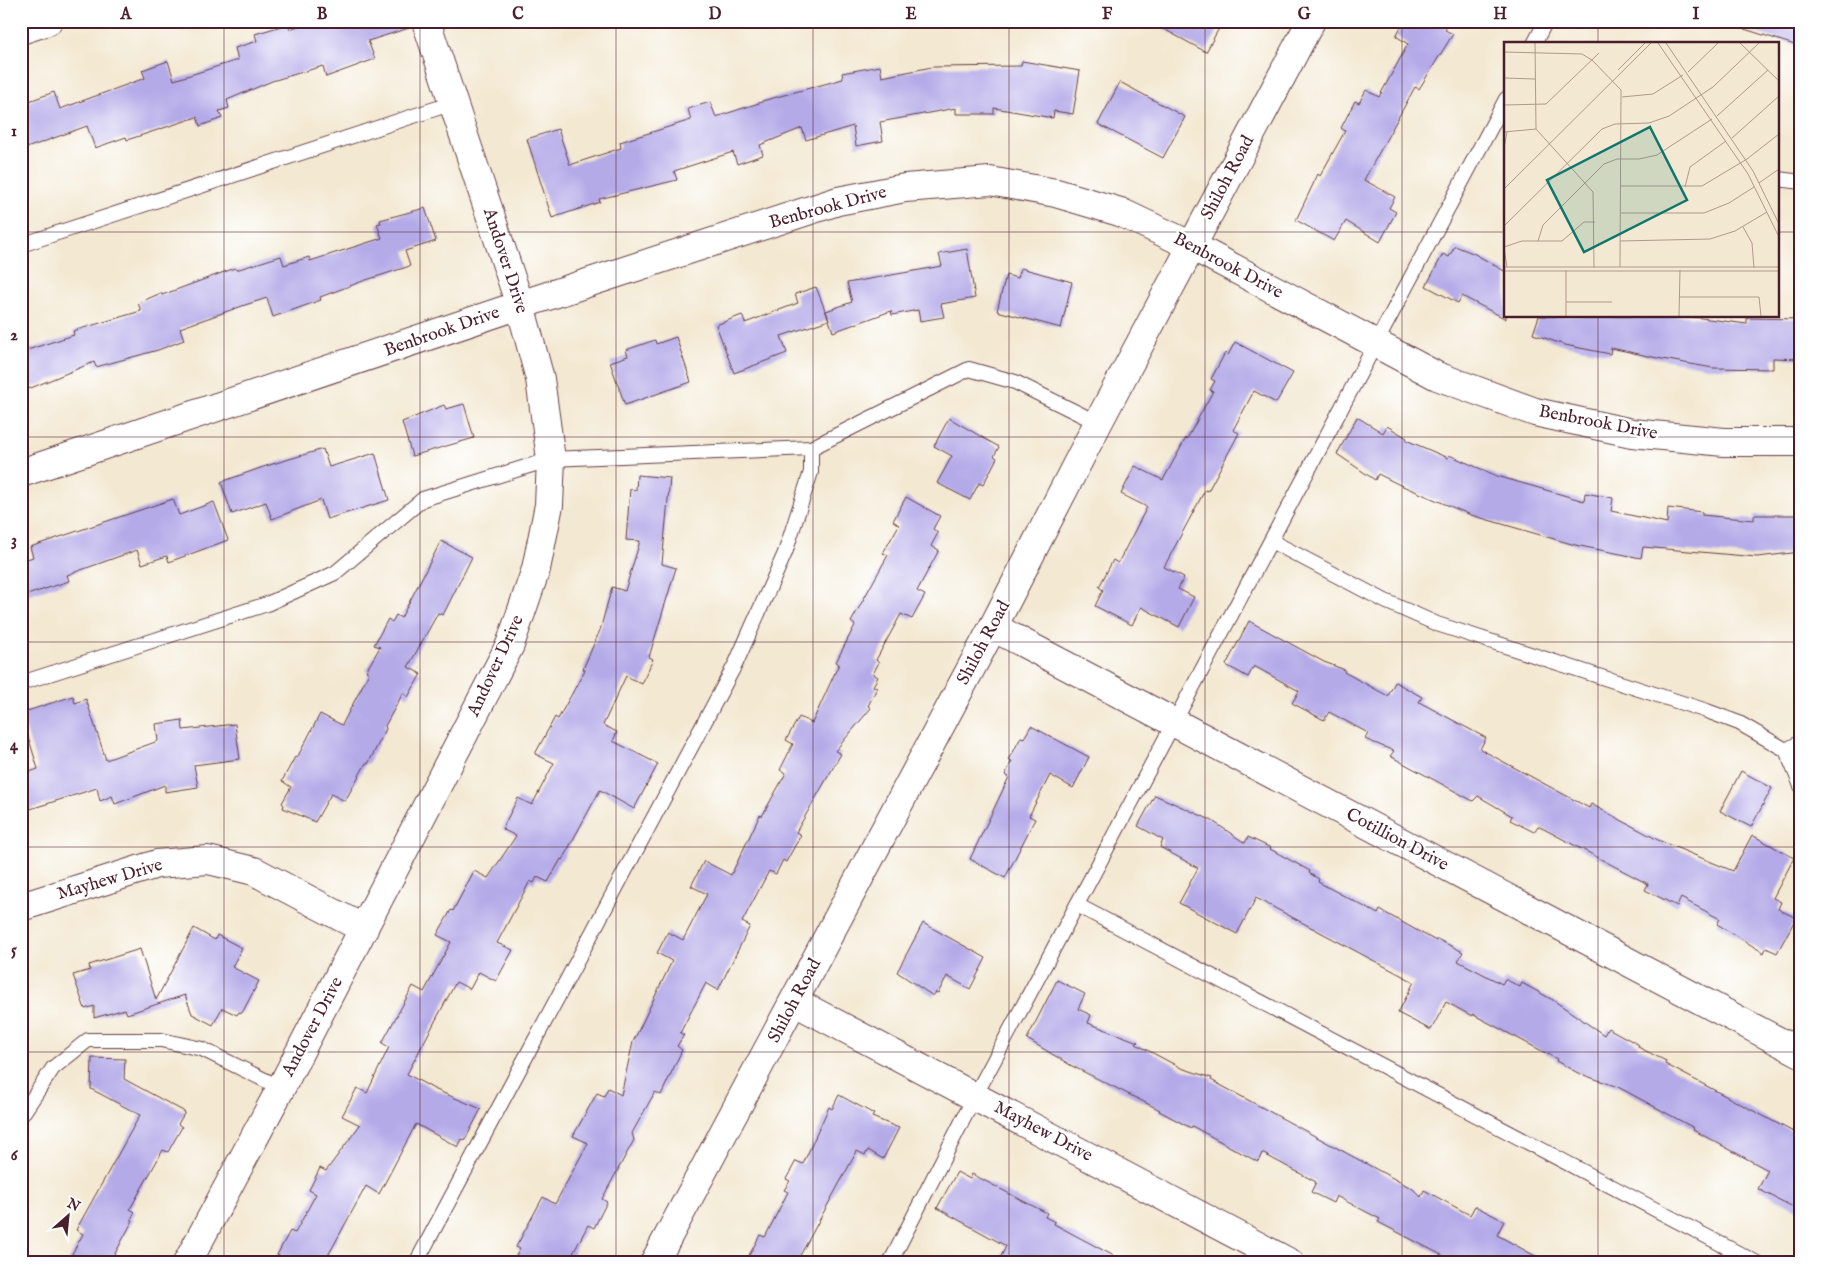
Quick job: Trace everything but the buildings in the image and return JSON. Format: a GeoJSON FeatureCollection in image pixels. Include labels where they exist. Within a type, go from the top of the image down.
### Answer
{"type":"FeatureCollection","features":[{"type":"Feature","properties":{"kind":"street"},"geometry":{"type":"LineString","coordinates":[[21,30],[48,21]]}},
{"type":"Feature","properties":{"kind":"street","name":"Andover Drive"},"geometry":{"type":"LineString","coordinates":[[187,1263],[281,1088],[510,645],[536,570],[549,504],[550,459],[540,379],[520,306],[426,21]]}},
{"type":"Feature","properties":{"kind":"street","name":"Shiloh Road"},"geometry":{"type":"LineString","coordinates":[[654,1263],[993,626],[1098,423],[1311,21]]}},
{"type":"Feature","properties":{"kind":"street","name":"Benbrook Drive"},"geometry":{"type":"LineString","coordinates":[[21,473],[838,201],[905,188],[990,181],[1056,193],[1120,212],[1192,246],[1437,376],[1536,412],[1632,433],[1724,442],[1801,442]]}},
{"type":"Feature","properties":{"kind":"street","name":"Cotillion Drive"},"geometry":{"type":"LineString","coordinates":[[993,626],[1801,1053]]}},
{"type":"Feature","properties":{"kind":"street","name":"Mayhew Drive"},"geometry":{"type":"LineString","coordinates":[[21,907],[157,864],[208,860],[254,871],[364,929]]}},
{"type":"Feature","properties":{"kind":"street","name":"Mayhew Drive"},"geometry":{"type":"LineString","coordinates":[[794,1002],[976,1096],[1290,1263]]}},
{"type":"Feature","properties":{"kind":"lane"},"geometry":{"type":"LineString","coordinates":[[1535,42],[1546,21]]}},
{"type":"Feature","properties":{"kind":"lane"},"geometry":{"type":"LineString","coordinates":[[21,245],[453,103]]}},
{"type":"Feature","properties":{"kind":"lane"},"geometry":{"type":"LineString","coordinates":[[890,1263],[1077,905],[1504,103]]}},
{"type":"Feature","properties":{"kind":"lane"},"geometry":{"type":"LineString","coordinates":[[1780,179],[1801,182]]}},
{"type":"Feature","properties":{"kind":"lane"},"geometry":{"type":"LineString","coordinates":[[21,683],[267,604],[335,573],[423,499],[550,459],[811,448],[969,369],[1015,382],[1098,423]]}},
{"type":"Feature","properties":{"kind":"lane"},"geometry":{"type":"LineString","coordinates":[[416,1263],[736,663],[785,553],[811,472],[811,448]]}},
{"type":"Feature","properties":{"kind":"lane"},"geometry":{"type":"LineString","coordinates":[[1271,541],[1385,601],[1437,624],[1739,723],[1786,750],[1801,786]]}},
{"type":"Feature","properties":{"kind":"lane"},"geometry":{"type":"LineString","coordinates":[[1786,750],[1801,742]]}},
{"type":"Feature","properties":{"kind":"lane"},"geometry":{"type":"LineString","coordinates":[[1077,905],[1757,1263]]}},
{"type":"Feature","properties":{"kind":"lane"},"geometry":{"type":"LineString","coordinates":[[21,1116],[53,1068],[88,1040],[161,1040],[202,1049],[281,1088]]}}]}
